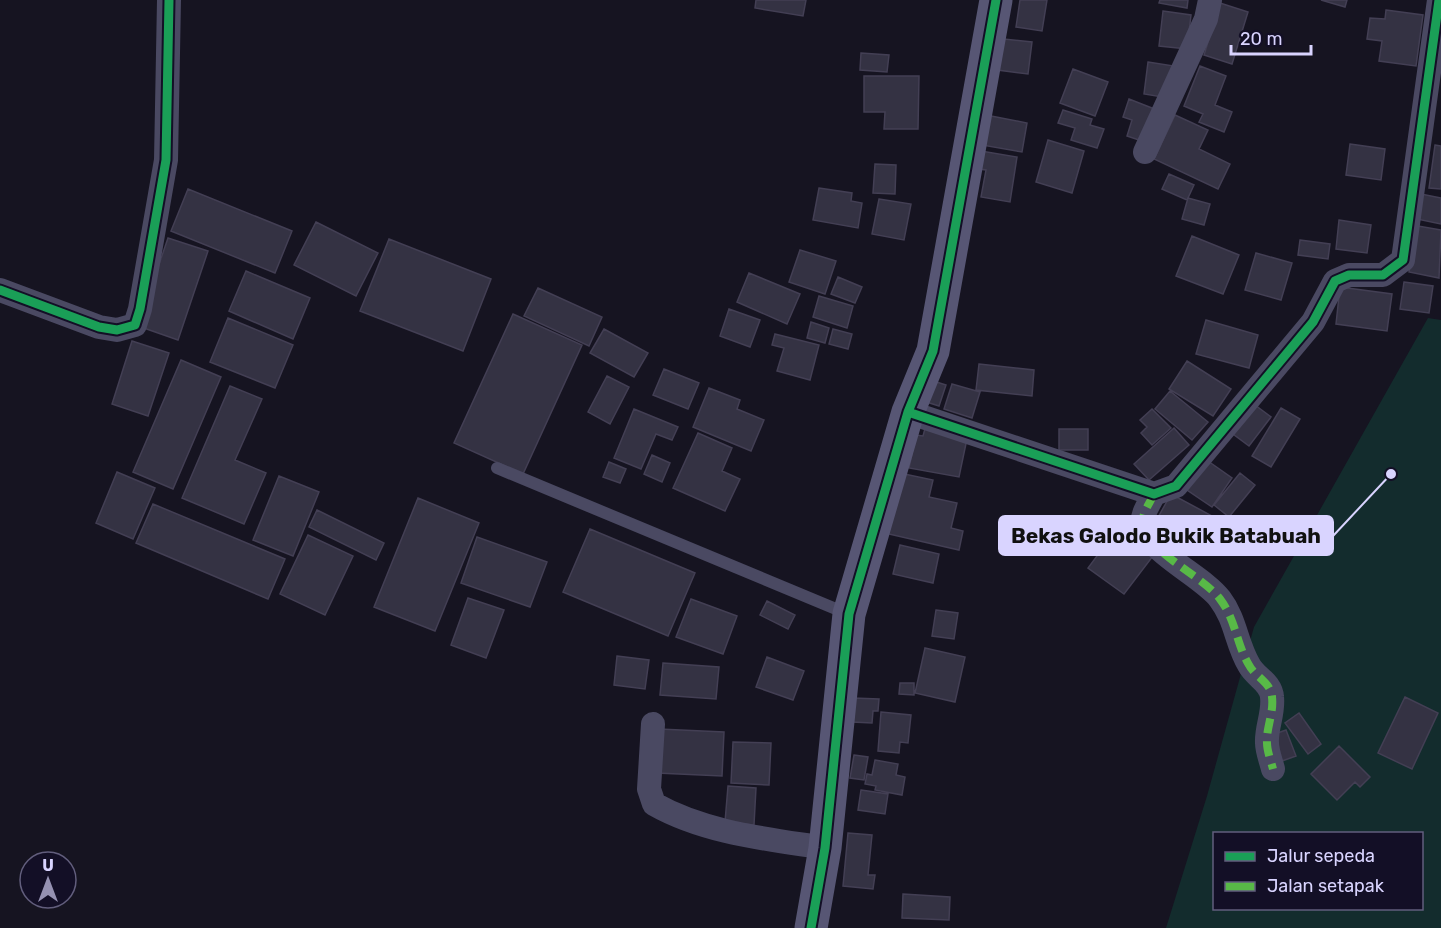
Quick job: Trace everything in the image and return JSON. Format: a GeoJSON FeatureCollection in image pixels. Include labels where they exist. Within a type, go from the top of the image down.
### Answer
{"type":"FeatureCollection","features":[{"type":"Feature","properties":{"kind":"street"},"geometry":{"type":"LineString","coordinates":[[0,290],[99,327],[117,330],[135,324],[141,309],[166,160],[169,0]]}},
{"type":"Feature","properties":{"kind":"street"},"geometry":{"type":"LineString","coordinates":[[811,928],[825,848],[849,614],[908,412],[933,351],[996,0]]}},
{"type":"Feature","properties":{"kind":"street"},"geometry":{"type":"LineString","coordinates":[[1145,152],[1206,19],[1210,0]]}},
{"type":"Feature","properties":{"kind":"street"},"geometry":{"type":"LineString","coordinates":[[908,412],[1154,494],[1176,486],[1313,322],[1335,281],[1349,275],[1383,275],[1403,260],[1439,0]]}},
{"type":"Feature","properties":{"kind":"street"},"geometry":{"type":"LineString","coordinates":[[1154,494],[1143,516],[1143,525],[1150,540],[1219,597],[1234,620],[1239,648],[1251,670],[1268,686],[1272,696],[1272,709],[1267,742],[1273,770]]}},
{"type":"Feature","properties":{"kind":"street"},"geometry":{"type":"LineString","coordinates":[[653,724],[649,789],[654,804],[675,816],[746,836],[825,848]]}},
{"type":"Feature","properties":{"kind":"lane"},"geometry":{"type":"LineString","coordinates":[[497,468],[849,614]]}},
{"type":"Feature","properties":{"kind":"green space"},"geometry":{"type":"Polygon","coordinates":[[[1428,318],[1441,320],[1441,928],[1166,928],[1207,796],[1254,627],[1428,318]]]}},
{"type":"Feature","properties":{"kind":"building"},"geometry":{"type":"Polygon","coordinates":[[[756,0],[806,0],[803,16],[755,8],[756,0]]]}},
{"type":"Feature","properties":{"kind":"building"},"geometry":{"type":"Polygon","coordinates":[[[1020,0],[1047,0],[1042,31],[1016,27],[1020,0]]]}},
{"type":"Feature","properties":{"kind":"building"},"geometry":{"type":"Polygon","coordinates":[[[1160,0],[1188,0],[1187,8],[1159,3],[1160,0]]]}},
{"type":"Feature","properties":{"kind":"building"},"geometry":{"type":"Polygon","coordinates":[[[1321,0],[1347,0],[1345,7],[1321,0]]]}},
{"type":"Feature","properties":{"kind":"building"},"geometry":{"type":"Polygon","coordinates":[[[1220,3],[1248,12],[1232,64],[1204,55],[1220,3]]]}},
{"type":"Feature","properties":{"kind":"building"},"geometry":{"type":"Polygon","coordinates":[[[1386,10],[1423,15],[1416,66],[1379,61],[1382,41],[1367,39],[1370,18],[1385,19],[1386,10]]]}},
{"type":"Feature","properties":{"kind":"building"},"geometry":{"type":"Polygon","coordinates":[[[1163,11],[1191,15],[1187,49],[1159,46],[1163,11]]]}},
{"type":"Feature","properties":{"kind":"building"},"geometry":{"type":"Polygon","coordinates":[[[994,38],[1032,42],[1028,74],[990,69],[994,38]]]}},
{"type":"Feature","properties":{"kind":"building"},"geometry":{"type":"Polygon","coordinates":[[[861,53],[889,55],[887,72],[860,70],[861,53]]]}},
{"type":"Feature","properties":{"kind":"building"},"geometry":{"type":"Polygon","coordinates":[[[1148,62],[1174,66],[1168,98],[1144,94],[1148,62]]]}},
{"type":"Feature","properties":{"kind":"building"},"geometry":{"type":"Polygon","coordinates":[[[1200,66],[1226,76],[1215,105],[1232,112],[1224,132],[1199,122],[1203,114],[1184,106],[1200,66]]]}},
{"type":"Feature","properties":{"kind":"building"},"geometry":{"type":"Polygon","coordinates":[[[1073,69],[1108,82],[1095,116],[1060,103],[1073,69]]]}},
{"type":"Feature","properties":{"kind":"building"},"geometry":{"type":"Polygon","coordinates":[[[864,76],[919,76],[918,129],[884,129],[885,112],[864,112],[864,76]]]}},
{"type":"Feature","properties":{"kind":"building"},"geometry":{"type":"Polygon","coordinates":[[[1129,99],[1157,110],[1145,142],[1127,136],[1132,120],[1123,117],[1129,99]]]}},
{"type":"Feature","properties":{"kind":"building"},"geometry":{"type":"Polygon","coordinates":[[[1063,110],[1092,119],[1090,125],[1104,129],[1097,148],[1071,140],[1075,128],[1058,123],[1063,110]]]}},
{"type":"Feature","properties":{"kind":"building"},"geometry":{"type":"Polygon","coordinates":[[[981,114],[1027,123],[1022,152],[976,144],[981,114]]]}},
{"type":"Feature","properties":{"kind":"building"},"geometry":{"type":"Polygon","coordinates":[[[1175,115],[1208,130],[1199,149],[1230,164],[1218,189],[1154,159],[1175,115]]]}},
{"type":"Feature","properties":{"kind":"building"},"geometry":{"type":"Polygon","coordinates":[[[1048,140],[1084,151],[1072,193],[1036,182],[1048,140]]]}},
{"type":"Feature","properties":{"kind":"building"},"geometry":{"type":"Polygon","coordinates":[[[1350,144],[1385,149],[1381,180],[1346,175],[1350,144]]]}},
{"type":"Feature","properties":{"kind":"building"},"geometry":{"type":"Polygon","coordinates":[[[1435,145],[1441,146],[1441,189],[1429,188],[1435,145]]]}},
{"type":"Feature","properties":{"kind":"building"},"geometry":{"type":"Polygon","coordinates":[[[975,150],[1017,157],[1010,202],[981,197],[986,170],[972,168],[975,150]]]}},
{"type":"Feature","properties":{"kind":"building"},"geometry":{"type":"Polygon","coordinates":[[[875,164],[896,165],[895,194],[873,193],[875,164]]]}},
{"type":"Feature","properties":{"kind":"building"},"geometry":{"type":"Polygon","coordinates":[[[1169,174],[1194,185],[1187,200],[1162,189],[1169,174]]]}},
{"type":"Feature","properties":{"kind":"building"},"geometry":{"type":"Polygon","coordinates":[[[819,188],[852,193],[851,201],[862,203],[858,228],[813,220],[819,188]]]}},
{"type":"Feature","properties":{"kind":"building"},"geometry":{"type":"Polygon","coordinates":[[[188,189],[292,231],[275,273],[171,231],[188,189]]]}},
{"type":"Feature","properties":{"kind":"building"},"geometry":{"type":"Polygon","coordinates":[[[1416,193],[1441,198],[1441,224],[1412,218],[1416,193]]]}},
{"type":"Feature","properties":{"kind":"building"},"geometry":{"type":"Polygon","coordinates":[[[1188,198],[1210,204],[1204,225],[1182,219],[1188,198]]]}},
{"type":"Feature","properties":{"kind":"building"},"geometry":{"type":"Polygon","coordinates":[[[879,199],[911,204],[904,240],[872,234],[879,199]]]}},
{"type":"Feature","properties":{"kind":"building"},"geometry":{"type":"Polygon","coordinates":[[[1339,220],[1371,225],[1367,253],[1336,249],[1339,220]]]}},
{"type":"Feature","properties":{"kind":"building"},"geometry":{"type":"Polygon","coordinates":[[[316,222],[378,253],[356,296],[294,265],[316,222]]]}},
{"type":"Feature","properties":{"kind":"building"},"geometry":{"type":"Polygon","coordinates":[[[1418,226],[1441,230],[1439,278],[1409,272],[1418,226]]]}},
{"type":"Feature","properties":{"kind":"building"},"geometry":{"type":"Polygon","coordinates":[[[1192,236],[1239,255],[1223,294],[1176,276],[1192,236]]]}},
{"type":"Feature","properties":{"kind":"building"},"geometry":{"type":"Polygon","coordinates":[[[168,238],[208,251],[178,340],[138,326],[168,238]]]}},
{"type":"Feature","properties":{"kind":"building"},"geometry":{"type":"Polygon","coordinates":[[[389,239],[491,279],[463,351],[360,311],[389,239]]]}},
{"type":"Feature","properties":{"kind":"building"},"geometry":{"type":"Polygon","coordinates":[[[1300,240],[1330,244],[1328,259],[1298,255],[1300,240]]]}},
{"type":"Feature","properties":{"kind":"building"},"geometry":{"type":"Polygon","coordinates":[[[800,250],[836,261],[825,294],[789,282],[800,250]]]}},
{"type":"Feature","properties":{"kind":"building"},"geometry":{"type":"Polygon","coordinates":[[[1256,253],[1292,263],[1281,300],[1245,290],[1256,253]]]}},
{"type":"Feature","properties":{"kind":"building"},"geometry":{"type":"Polygon","coordinates":[[[246,271],[310,298],[293,339],[229,311],[246,271]]]}},
{"type":"Feature","properties":{"kind":"building"},"geometry":{"type":"Polygon","coordinates":[[[749,273],[800,294],[787,324],[737,302],[749,273]]]}},
{"type":"Feature","properties":{"kind":"building"},"geometry":{"type":"Polygon","coordinates":[[[838,277],[862,287],[855,303],[831,294],[838,277]]]}},
{"type":"Feature","properties":{"kind":"building"},"geometry":{"type":"Polygon","coordinates":[[[1404,282],[1433,286],[1429,313],[1400,309],[1404,282]]]}},
{"type":"Feature","properties":{"kind":"building"},"geometry":{"type":"Polygon","coordinates":[[[1340,287],[1392,294],[1387,331],[1336,324],[1340,287]]]}},
{"type":"Feature","properties":{"kind":"building"},"geometry":{"type":"Polygon","coordinates":[[[538,288],[602,317],[589,346],[524,316],[538,288]]]}},
{"type":"Feature","properties":{"kind":"building"},"geometry":{"type":"Polygon","coordinates":[[[819,296],[853,306],[847,328],[813,317],[819,296]]]}},
{"type":"Feature","properties":{"kind":"building"},"geometry":{"type":"Polygon","coordinates":[[[729,309],[760,320],[750,347],[720,336],[729,309]]]}},
{"type":"Feature","properties":{"kind":"building"},"geometry":{"type":"Polygon","coordinates":[[[513,314],[582,345],[523,474],[454,443],[513,314]]]}},
{"type":"Feature","properties":{"kind":"building"},"geometry":{"type":"Polygon","coordinates":[[[228,318],[293,345],[275,388],[210,362],[228,318]]]}},
{"type":"Feature","properties":{"kind":"building"},"geometry":{"type":"Polygon","coordinates":[[[1206,320],[1258,335],[1249,368],[1196,354],[1206,320]]]}},
{"type":"Feature","properties":{"kind":"building"},"geometry":{"type":"Polygon","coordinates":[[[811,322],[829,328],[825,343],[807,338],[811,322]]]}},
{"type":"Feature","properties":{"kind":"building"},"geometry":{"type":"Polygon","coordinates":[[[604,329],[648,353],[634,377],[590,353],[604,329]]]}},
{"type":"Feature","properties":{"kind":"building"},"geometry":{"type":"Polygon","coordinates":[[[833,329],[852,334],[848,349],[829,344],[833,329]]]}},
{"type":"Feature","properties":{"kind":"building"},"geometry":{"type":"Polygon","coordinates":[[[775,334],[819,345],[810,380],[777,371],[784,348],[772,345],[775,334]]]}},
{"type":"Feature","properties":{"kind":"building"},"geometry":{"type":"Polygon","coordinates":[[[132,341],[169,353],[148,416],[112,404],[132,341]]]}},
{"type":"Feature","properties":{"kind":"building"},"geometry":{"type":"Polygon","coordinates":[[[181,360],[221,377],[173,489],[133,472],[181,360]]]}},
{"type":"Feature","properties":{"kind":"building"},"geometry":{"type":"Polygon","coordinates":[[[1187,361],[1231,389],[1213,416],[1169,389],[1187,361]]]}},
{"type":"Feature","properties":{"kind":"building"},"geometry":{"type":"Polygon","coordinates":[[[979,364],[1034,370],[1032,396],[976,390],[979,364]]]}},
{"type":"Feature","properties":{"kind":"building"},"geometry":{"type":"Polygon","coordinates":[[[664,369],[699,383],[688,409],[653,395],[664,369]]]}},
{"type":"Feature","properties":{"kind":"building"},"geometry":{"type":"Polygon","coordinates":[[[607,376],[629,387],[610,424],[588,412],[607,376]]]}},
{"type":"Feature","properties":{"kind":"building"},"geometry":{"type":"Polygon","coordinates":[[[927,379],[946,385],[939,406],[920,400],[927,379]]]}},
{"type":"Feature","properties":{"kind":"building"},"geometry":{"type":"Polygon","coordinates":[[[952,384],[980,392],[972,418],[944,409],[952,384]]]}},
{"type":"Feature","properties":{"kind":"building"},"geometry":{"type":"Polygon","coordinates":[[[230,386],[262,399],[235,460],[266,473],[244,524],[182,498],[230,386]]]}},
{"type":"Feature","properties":{"kind":"building"},"geometry":{"type":"Polygon","coordinates":[[[709,388],[740,400],[737,409],[764,420],[751,451],[693,427],[709,388]]]}},
{"type":"Feature","properties":{"kind":"building"},"geometry":{"type":"Polygon","coordinates":[[[1170,391],[1208,422],[1192,440],[1155,409],[1170,391]]]}},
{"type":"Feature","properties":{"kind":"building"},"geometry":{"type":"Polygon","coordinates":[[[1251,402],[1271,417],[1249,446],[1229,431],[1251,402]]]}},
{"type":"Feature","properties":{"kind":"building"},"geometry":{"type":"Polygon","coordinates":[[[1281,408],[1300,419],[1271,467],[1252,456],[1281,408]]]}},
{"type":"Feature","properties":{"kind":"building"},"geometry":{"type":"Polygon","coordinates":[[[634,409],[678,427],[672,440],[656,434],[641,469],[614,458],[634,409]]]}},
{"type":"Feature","properties":{"kind":"building"},"geometry":{"type":"Polygon","coordinates":[[[1152,409],[1171,428],[1152,445],[1141,433],[1147,427],[1140,420],[1152,409]]]}},
{"type":"Feature","properties":{"kind":"building"},"geometry":{"type":"Polygon","coordinates":[[[926,425],[968,434],[959,477],[909,468],[916,435],[923,436],[926,425]]]}},
{"type":"Feature","properties":{"kind":"building"},"geometry":{"type":"Polygon","coordinates":[[[1174,428],[1189,445],[1149,480],[1134,464],[1174,428]]]}},
{"type":"Feature","properties":{"kind":"building"},"geometry":{"type":"Polygon","coordinates":[[[1059,429],[1088,429],[1088,450],[1059,450],[1059,429]]]}},
{"type":"Feature","properties":{"kind":"building"},"geometry":{"type":"Polygon","coordinates":[[[698,433],[732,448],[722,471],[740,479],[725,511],[673,488],[698,433]]]}},
{"type":"Feature","properties":{"kind":"building"},"geometry":{"type":"Polygon","coordinates":[[[652,455],[670,463],[662,482],[644,474],[652,455]]]}},
{"type":"Feature","properties":{"kind":"building"},"geometry":{"type":"Polygon","coordinates":[[[1208,461],[1232,478],[1212,507],[1187,490],[1208,461]]]}},
{"type":"Feature","properties":{"kind":"building"},"geometry":{"type":"Polygon","coordinates":[[[609,462],[626,469],[620,483],[603,477],[609,462]]]}},
{"type":"Feature","properties":{"kind":"building"},"geometry":{"type":"Polygon","coordinates":[[[117,472],[155,488],[133,539],[96,523],[117,472]]]}},
{"type":"Feature","properties":{"kind":"building"},"geometry":{"type":"Polygon","coordinates":[[[895,472],[933,480],[929,497],[957,503],[951,528],[963,531],[959,550],[880,532],[895,472]]]}},
{"type":"Feature","properties":{"kind":"building"},"geometry":{"type":"Polygon","coordinates":[[[1240,473],[1255,485],[1229,517],[1214,505],[1240,473]]]}},
{"type":"Feature","properties":{"kind":"building"},"geometry":{"type":"Polygon","coordinates":[[[279,476],[319,492],[293,556],[253,540],[279,476]]]}},
{"type":"Feature","properties":{"kind":"building"},"geometry":{"type":"Polygon","coordinates":[[[1171,494],[1212,516],[1197,543],[1156,521],[1171,494]]]}},
{"type":"Feature","properties":{"kind":"building"},"geometry":{"type":"Polygon","coordinates":[[[418,498],[479,523],[435,631],[374,607],[418,498]]]}},
{"type":"Feature","properties":{"kind":"building"},"geometry":{"type":"Polygon","coordinates":[[[153,504],[285,559],[268,599],[136,543],[153,504]]]}},
{"type":"Feature","properties":{"kind":"building"},"geometry":{"type":"Polygon","coordinates":[[[317,510],[384,543],[376,560],[309,527],[317,510]]]}},
{"type":"Feature","properties":{"kind":"building"},"geometry":{"type":"Polygon","coordinates":[[[590,529],[695,573],[668,636],[563,592],[590,529]]]}},
{"type":"Feature","properties":{"kind":"building"},"geometry":{"type":"Polygon","coordinates":[[[1117,529],[1153,556],[1124,594],[1088,568],[1117,529]]]}},
{"type":"Feature","properties":{"kind":"building"},"geometry":{"type":"Polygon","coordinates":[[[308,535],[353,556],[325,615],[280,594],[308,535]]]}},
{"type":"Feature","properties":{"kind":"building"},"geometry":{"type":"Polygon","coordinates":[[[477,537],[547,562],[530,607],[461,583],[477,537]]]}},
{"type":"Feature","properties":{"kind":"building"},"geometry":{"type":"Polygon","coordinates":[[[900,545],[939,554],[933,583],[893,574],[900,545]]]}},
{"type":"Feature","properties":{"kind":"building"},"geometry":{"type":"Polygon","coordinates":[[[468,598],[504,610],[486,658],[451,645],[468,598]]]}},
{"type":"Feature","properties":{"kind":"building"},"geometry":{"type":"Polygon","coordinates":[[[691,599],[737,616],[723,654],[676,637],[691,599]]]}},
{"type":"Feature","properties":{"kind":"building"},"geometry":{"type":"Polygon","coordinates":[[[767,601],[795,615],[788,629],[760,615],[767,601]]]}},
{"type":"Feature","properties":{"kind":"building"},"geometry":{"type":"Polygon","coordinates":[[[936,610],[958,613],[954,639],[932,636],[936,610]]]}},
{"type":"Feature","properties":{"kind":"building"},"geometry":{"type":"Polygon","coordinates":[[[925,648],[965,657],[955,702],[915,693],[925,648]]]}},
{"type":"Feature","properties":{"kind":"building"},"geometry":{"type":"Polygon","coordinates":[[[617,656],[649,660],[645,689],[614,685],[617,656]]]}},
{"type":"Feature","properties":{"kind":"building"},"geometry":{"type":"Polygon","coordinates":[[[767,657],[804,671],[793,700],[756,687],[767,657]]]}},
{"type":"Feature","properties":{"kind":"building"},"geometry":{"type":"Polygon","coordinates":[[[663,663],[719,667],[716,699],[660,695],[663,663]]]}},
{"type":"Feature","properties":{"kind":"building"},"geometry":{"type":"Polygon","coordinates":[[[900,683],[914,683],[914,695],[899,694],[900,683]]]}},
{"type":"Feature","properties":{"kind":"building"},"geometry":{"type":"Polygon","coordinates":[[[1405,697],[1438,713],[1412,769],[1378,753],[1405,697]]]}},
{"type":"Feature","properties":{"kind":"building"},"geometry":{"type":"Polygon","coordinates":[[[853,698],[879,699],[878,711],[873,711],[872,723],[852,722],[853,698]]]}},
{"type":"Feature","properties":{"kind":"building"},"geometry":{"type":"Polygon","coordinates":[[[881,712],[911,715],[908,743],[900,742],[899,753],[878,751],[881,712]]]}},
{"type":"Feature","properties":{"kind":"building"},"geometry":{"type":"Polygon","coordinates":[[[1299,713],[1321,744],[1308,754],[1285,723],[1299,713]]]}},
{"type":"Feature","properties":{"kind":"building"},"geometry":{"type":"Polygon","coordinates":[[[659,729],[724,732],[722,776],[657,773],[659,729]]]}},
{"type":"Feature","properties":{"kind":"building"},"geometry":{"type":"Polygon","coordinates":[[[1286,730],[1296,756],[1282,761],[1272,735],[1286,730]]]}},
{"type":"Feature","properties":{"kind":"building"},"geometry":{"type":"Polygon","coordinates":[[[733,742],[771,743],[769,785],[731,783],[733,742]]]}},
{"type":"Feature","properties":{"kind":"building"},"geometry":{"type":"Polygon","coordinates":[[[1339,746],[1370,777],[1360,787],[1355,782],[1337,800],[1311,774],[1339,746]]]}},
{"type":"Feature","properties":{"kind":"building"},"geometry":{"type":"Polygon","coordinates":[[[854,755],[868,757],[864,780],[850,778],[854,755]]]}},
{"type":"Feature","properties":{"kind":"building"},"geometry":{"type":"Polygon","coordinates":[[[875,760],[898,764],[896,775],[905,777],[902,795],[875,790],[876,786],[865,784],[867,774],[872,775],[875,760]]]}},
{"type":"Feature","properties":{"kind":"building"},"geometry":{"type":"Polygon","coordinates":[[[728,786],[756,788],[754,825],[725,822],[728,786]]]}},
{"type":"Feature","properties":{"kind":"building"},"geometry":{"type":"Polygon","coordinates":[[[861,790],[888,794],[885,814],[858,810],[861,790]]]}},
{"type":"Feature","properties":{"kind":"building"},"geometry":{"type":"Polygon","coordinates":[[[848,833],[872,835],[868,875],[875,875],[873,889],[843,886],[848,833]]]}},
{"type":"Feature","properties":{"kind":"building"},"geometry":{"type":"Polygon","coordinates":[[[903,894],[950,897],[949,920],[902,918],[903,894]]]}},
{"type":"Feature","properties":{"kind":"marked path"},"geometry":{"type":"LineString","coordinates":[[1154,494],[1143,516],[1147,534],[1165,554],[1212,590],[1220,599],[1229,615],[1249,665],[1269,687],[1272,709],[1267,743],[1273,769]]}},
{"type":"Feature","properties":{"kind":"cycle path"},"geometry":{"type":"LineString","coordinates":[[0,290],[99,327],[117,330],[135,325],[140,309],[166,160],[169,0]]}},
{"type":"Feature","properties":{"kind":"cycle path"},"geometry":{"type":"LineString","coordinates":[[811,928],[825,848],[849,614],[908,412],[933,351],[996,0]]}},
{"type":"Feature","properties":{"kind":"cycle path"},"geometry":{"type":"LineString","coordinates":[[908,412],[1154,494],[1176,486],[1313,322],[1335,281],[1349,275],[1383,275],[1403,260],[1439,0]]}},
{"type":"Feature","properties":{"kind":"place","name":"Bekas Galodo Bukik Batabuah"},"geometry":{"type":"Point","coordinates":[1391,474]}}]}
